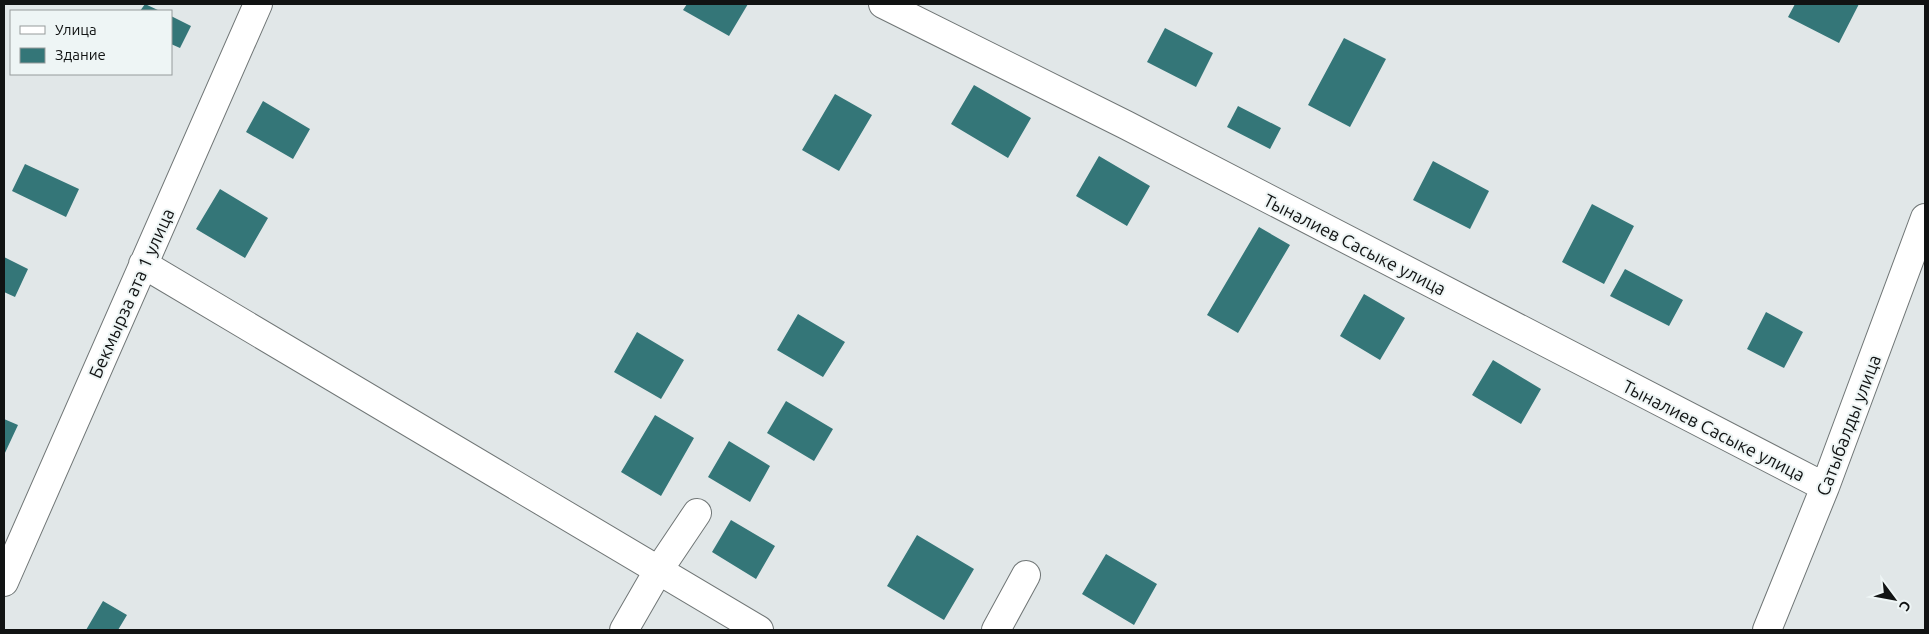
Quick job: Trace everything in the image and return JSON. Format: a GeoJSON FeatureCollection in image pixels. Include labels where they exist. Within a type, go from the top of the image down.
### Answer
{"type":"FeatureCollection","features":[{"type":"Feature","properties":{"kind":"street","name":"Бекмырза ата 1 улица"},"geometry":{"type":"LineString","coordinates":[[4,582],[258,4]]}},
{"type":"Feature","properties":{"kind":"street","name":"Тыналиев Сасыке улица"},"geometry":{"type":"LineString","coordinates":[[883,4],[1135,130],[1825,487]]}},
{"type":"Feature","properties":{"kind":"street","name":"Сатыбалды улица"},"geometry":{"type":"LineString","coordinates":[[1767,630],[1825,487],[1925,218]]}},
{"type":"Feature","properties":{"kind":"street"},"geometry":{"type":"LineString","coordinates":[[143,264],[759,630]]}},
{"type":"Feature","properties":{"kind":"street"},"geometry":{"type":"LineString","coordinates":[[624,630],[658,571],[697,513]]}},
{"type":"Feature","properties":{"kind":"street"},"geometry":{"type":"LineString","coordinates":[[996,630],[1026,575]]}},
{"type":"Feature","properties":{"kind":"building"},"geometry":{"type":"Polygon","coordinates":[[[145,4],[158,10],[141,10],[145,4]]]}},
{"type":"Feature","properties":{"kind":"building"},"geometry":{"type":"Polygon","coordinates":[[[687,4],[748,4],[729,36],[683,10],[687,4]]]}},
{"type":"Feature","properties":{"kind":"building"},"geometry":{"type":"Polygon","coordinates":[[[1795,4],[1859,4],[1839,43],[1788,17],[1795,4]]]}},
{"type":"Feature","properties":{"kind":"building"},"geometry":{"type":"Polygon","coordinates":[[[172,16],[191,26],[180,48],[172,44],[172,16]]]}},
{"type":"Feature","properties":{"kind":"building"},"geometry":{"type":"Polygon","coordinates":[[[1165,28],[1213,53],[1196,87],[1147,62],[1165,28]]]}},
{"type":"Feature","properties":{"kind":"building"},"geometry":{"type":"Polygon","coordinates":[[[1344,38],[1386,59],[1350,127],[1308,105],[1344,38]]]}},
{"type":"Feature","properties":{"kind":"building"},"geometry":{"type":"Polygon","coordinates":[[[974,85],[1031,118],[1008,158],[951,124],[974,85]]]}},
{"type":"Feature","properties":{"kind":"building"},"geometry":{"type":"Polygon","coordinates":[[[835,94],[872,115],[839,171],[802,150],[835,94]]]}},
{"type":"Feature","properties":{"kind":"building"},"geometry":{"type":"Polygon","coordinates":[[[263,101],[310,129],[293,159],[246,132],[263,101]]]}},
{"type":"Feature","properties":{"kind":"building"},"geometry":{"type":"Polygon","coordinates":[[[1238,106],[1281,128],[1270,149],[1227,127],[1238,106]]]}},
{"type":"Feature","properties":{"kind":"building"},"geometry":{"type":"Polygon","coordinates":[[[1099,156],[1150,186],[1127,226],[1076,196],[1099,156]]]}},
{"type":"Feature","properties":{"kind":"building"},"geometry":{"type":"Polygon","coordinates":[[[1433,161],[1489,191],[1470,229],[1413,200],[1433,161]]]}},
{"type":"Feature","properties":{"kind":"building"},"geometry":{"type":"Polygon","coordinates":[[[25,164],[79,189],[66,217],[12,191],[25,164]]]}},
{"type":"Feature","properties":{"kind":"building"},"geometry":{"type":"Polygon","coordinates":[[[220,189],[268,218],[245,258],[196,229],[220,189]]]}},
{"type":"Feature","properties":{"kind":"building"},"geometry":{"type":"Polygon","coordinates":[[[1592,204],[1634,226],[1604,284],[1562,262],[1592,204]]]}},
{"type":"Feature","properties":{"kind":"building"},"geometry":{"type":"Polygon","coordinates":[[[1259,227],[1290,245],[1238,333],[1207,315],[1259,227]]]}},
{"type":"Feature","properties":{"kind":"building"},"geometry":{"type":"Polygon","coordinates":[[[4,257],[28,269],[15,297],[4,292],[4,257]]]}},
{"type":"Feature","properties":{"kind":"building"},"geometry":{"type":"Polygon","coordinates":[[[1625,269],[1683,300],[1669,326],[1610,296],[1625,269]]]}},
{"type":"Feature","properties":{"kind":"building"},"geometry":{"type":"Polygon","coordinates":[[[1364,294],[1405,318],[1380,360],[1340,336],[1364,294]]]}},
{"type":"Feature","properties":{"kind":"building"},"geometry":{"type":"Polygon","coordinates":[[[1766,312],[1803,332],[1784,368],[1747,349],[1766,312]]]}},
{"type":"Feature","properties":{"kind":"building"},"geometry":{"type":"Polygon","coordinates":[[[798,314],[845,342],[823,377],[777,350],[798,314]]]}},
{"type":"Feature","properties":{"kind":"building"},"geometry":{"type":"Polygon","coordinates":[[[637,332],[684,360],[661,399],[614,372],[637,332]]]}},
{"type":"Feature","properties":{"kind":"building"},"geometry":{"type":"Polygon","coordinates":[[[1493,360],[1541,389],[1521,424],[1472,395],[1493,360]]]}},
{"type":"Feature","properties":{"kind":"building"},"geometry":{"type":"Polygon","coordinates":[[[786,401],[833,429],[814,461],[767,433],[786,401]]]}},
{"type":"Feature","properties":{"kind":"building"},"geometry":{"type":"Polygon","coordinates":[[[655,415],[694,438],[661,496],[621,472],[655,415]]]}},
{"type":"Feature","properties":{"kind":"building"},"geometry":{"type":"Polygon","coordinates":[[[4,419],[18,425],[4,455],[4,419]]]}},
{"type":"Feature","properties":{"kind":"building"},"geometry":{"type":"Polygon","coordinates":[[[729,441],[770,466],[750,502],[708,477],[729,441]]]}},
{"type":"Feature","properties":{"kind":"building"},"geometry":{"type":"Polygon","coordinates":[[[731,520],[775,546],[756,579],[712,552],[731,520]]]}},
{"type":"Feature","properties":{"kind":"building"},"geometry":{"type":"Polygon","coordinates":[[[917,535],[974,569],[944,620],[887,586],[917,535]]]}},
{"type":"Feature","properties":{"kind":"building"},"geometry":{"type":"Polygon","coordinates":[[[1106,554],[1157,584],[1134,625],[1082,594],[1106,554]]]}},
{"type":"Feature","properties":{"kind":"building"},"geometry":{"type":"Polygon","coordinates":[[[103,601],[127,615],[118,630],[86,630],[103,601]]]}}]}
